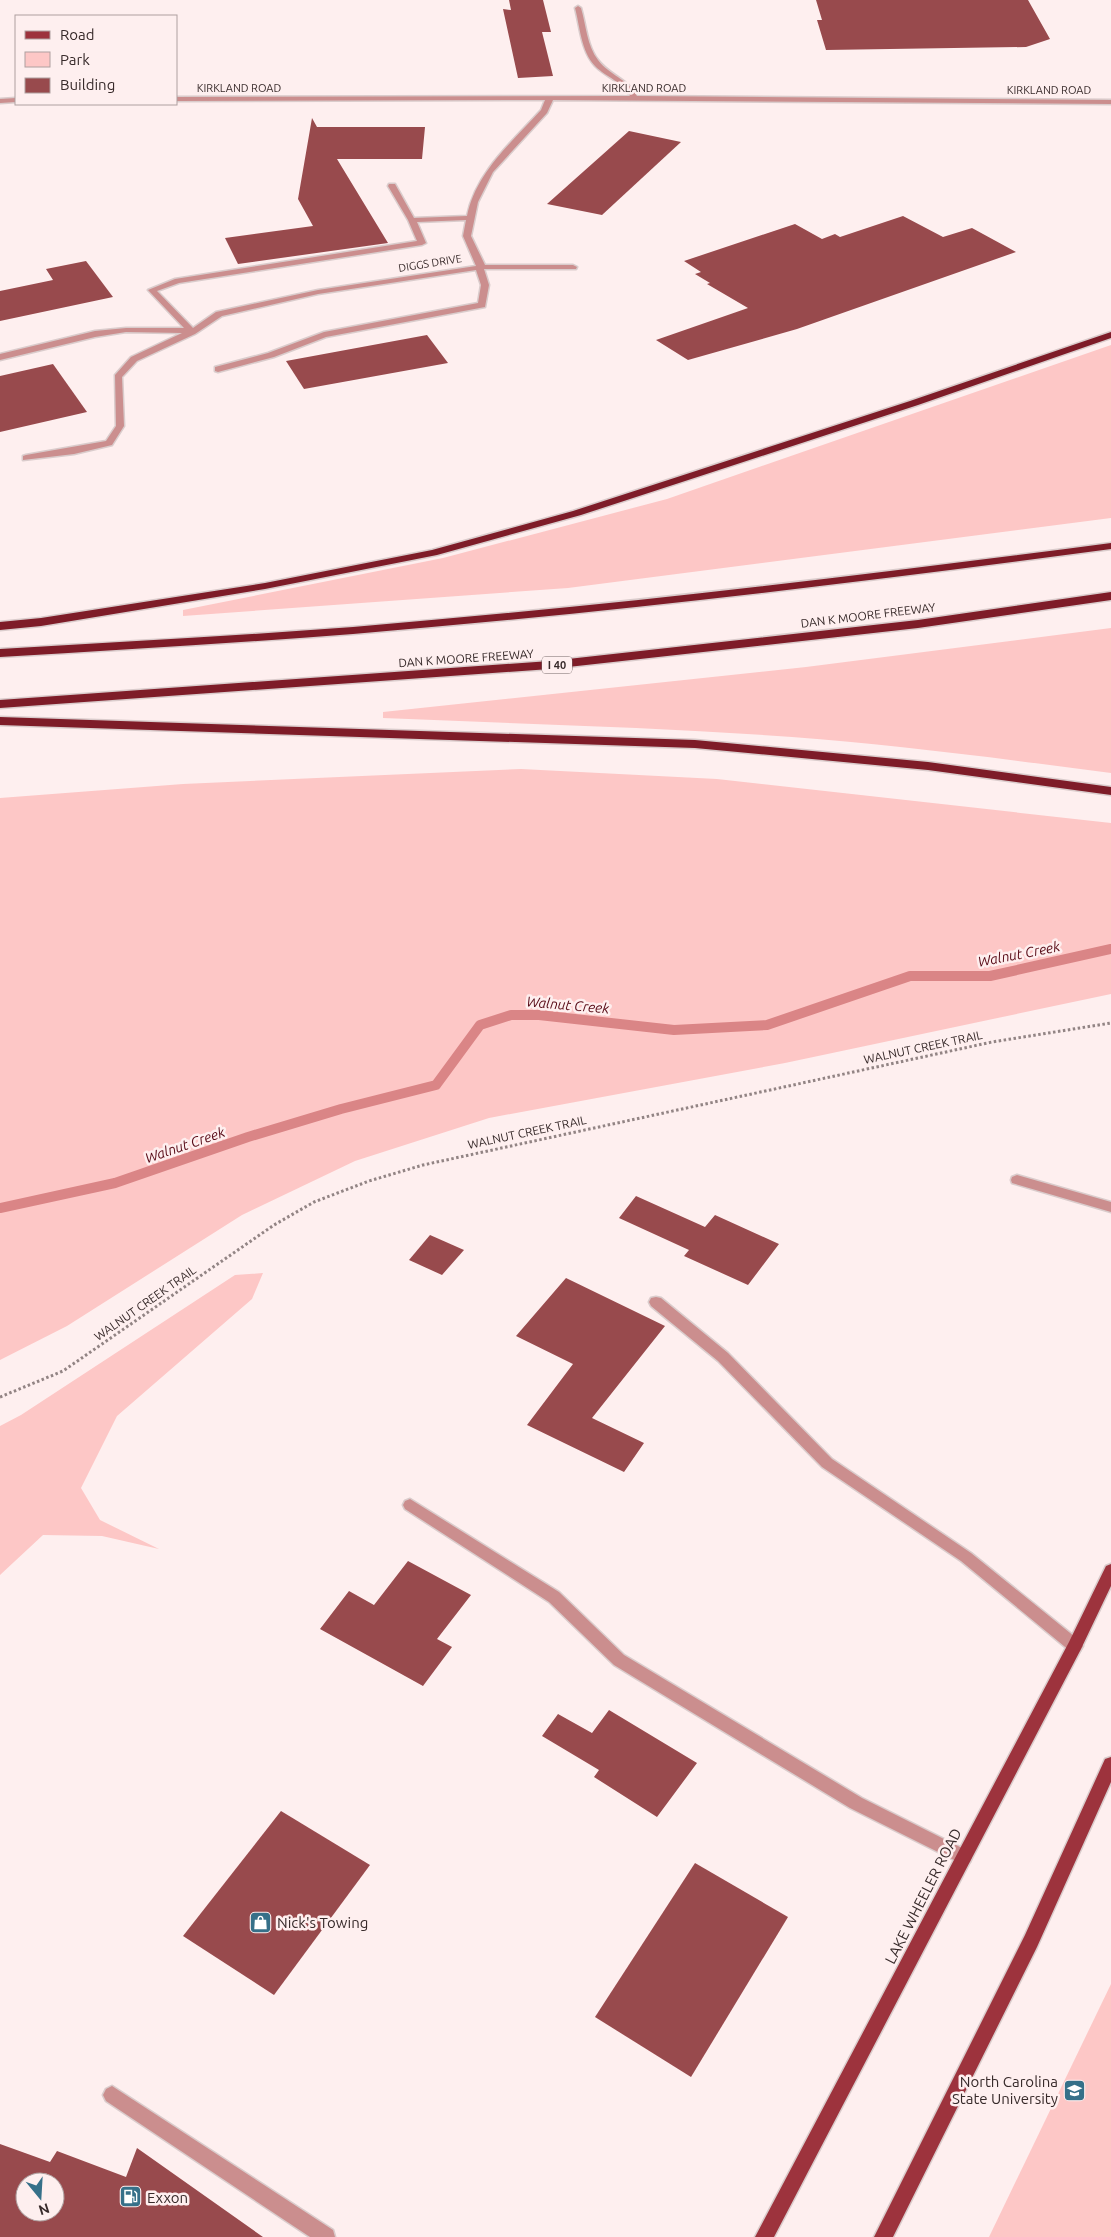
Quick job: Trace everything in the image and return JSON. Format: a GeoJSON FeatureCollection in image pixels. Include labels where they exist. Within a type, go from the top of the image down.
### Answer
{"type":"FeatureCollection","features":[{"type":"Feature","properties":{"kind":"highway"},"geometry":{"type":"LineString","coordinates":[[0,626],[42,622],[265,586],[433,553],[596,507],[924,400],[1111,335]]}},
{"type":"Feature","properties":{"kind":"highway"},"geometry":{"type":"LineString","coordinates":[[0,653],[158,644],[402,626],[594,609],[797,586],[1111,546]]}},
{"type":"Feature","properties":{"kind":"highway","name":"DAN K MOORE FREEWAY"},"geometry":{"type":"LineString","coordinates":[[0,704],[550,665],[918,624],[1111,596]]}},
{"type":"Feature","properties":{"kind":"highway"},"geometry":{"type":"LineString","coordinates":[[0,721],[694,744],[928,766],[1111,791]]}},
{"type":"Feature","properties":{"kind":"main road","name":"LAKE WHEELER ROAD"},"geometry":{"type":"LineString","coordinates":[[764,2237],[1075,1646],[1111,1570]]}},
{"type":"Feature","properties":{"kind":"main road"},"geometry":{"type":"LineString","coordinates":[[883,2237],[1031,1941],[1111,1764]]}},
{"type":"Feature","properties":{"kind":"street"},"geometry":{"type":"LineString","coordinates":[[578,8],[594,60],[625,82],[631,88],[635,99]]}},
{"type":"Feature","properties":{"kind":"street","name":"KIRKLAND ROAD"},"geometry":{"type":"LineString","coordinates":[[178,99],[550,98],[1111,102]]}},
{"type":"Feature","properties":{"kind":"street","name":"DIGGS DRIVE"},"geometry":{"type":"LineString","coordinates":[[26,458],[74,451],[109,443],[120,426],[118,377],[134,359],[192,332],[219,314],[309,294],[480,267],[467,236],[474,202],[490,171],[544,111],[550,98]]}},
{"type":"Feature","properties":{"kind":"street"},"geometry":{"type":"LineString","coordinates":[[0,100],[15,100]]}},
{"type":"Feature","properties":{"kind":"street"},"geometry":{"type":"LineString","coordinates":[[192,332],[152,290],[178,281],[422,243],[412,220],[392,186]]}},
{"type":"Feature","properties":{"kind":"street"},"geometry":{"type":"LineString","coordinates":[[412,220],[471,218]]}},
{"type":"Feature","properties":{"kind":"street"},"geometry":{"type":"LineString","coordinates":[[218,370],[272,355],[324,335],[482,305],[485,285],[480,267],[572,267]]}},
{"type":"Feature","properties":{"kind":"street"},"geometry":{"type":"LineString","coordinates":[[0,357],[96,334],[126,330],[192,332]]}},
{"type":"Feature","properties":{"kind":"street"},"geometry":{"type":"LineString","coordinates":[[1017,1180],[1111,1207]]}},
{"type":"Feature","properties":{"kind":"street"},"geometry":{"type":"LineString","coordinates":[[656,1302],[723,1357],[827,1463],[966,1557],[1075,1646]]}},
{"type":"Feature","properties":{"kind":"street"},"geometry":{"type":"LineString","coordinates":[[410,1505],[554,1598],[619,1660],[856,1803],[964,1857]]}},
{"type":"Feature","properties":{"kind":"street"},"geometry":{"type":"LineString","coordinates":[[112,2095],[326,2237]]}},
{"type":"Feature","properties":{"kind":"path","name":"WALNUT CREEK TRAIL"},"geometry":{"type":"LineString","coordinates":[[0,1398],[63,1371],[274,1225],[314,1202],[369,1181],[423,1166],[761,1091],[992,1042],[1100,1027],[1111,1023]]}},
{"type":"Feature","properties":{"kind":"green space"},"geometry":{"type":"Polygon","coordinates":[[[1111,345],[1111,518],[568,588],[183,616],[183,610],[443,558],[667,499],[1111,345]]]}},
{"type":"Feature","properties":{"kind":"green space"},"geometry":{"type":"Polygon","coordinates":[[[1111,628],[1111,773],[832,740],[639,728],[383,718],[383,712],[806,667],[1111,628]]]}},
{"type":"Feature","properties":{"kind":"green space"},"geometry":{"type":"Polygon","coordinates":[[[521,769],[717,779],[1111,823],[1111,994],[785,1063],[489,1118],[355,1161],[242,1215],[67,1326],[0,1360],[0,798],[183,784],[521,769]]]}},
{"type":"Feature","properties":{"kind":"green space"},"geometry":{"type":"Polygon","coordinates":[[[263,1273],[252,1299],[117,1416],[81,1488],[100,1520],[159,1549],[102,1536],[43,1535],[0,1575],[0,1426],[21,1415],[235,1275],[263,1273]]]}},
{"type":"Feature","properties":{"kind":"green space","name":"North Carolina State University"},"geometry":{"type":"Polygon","coordinates":[[[1111,1984],[1111,2237],[989,2237],[1111,1984]]]}},
{"type":"Feature","properties":{"kind":"building"},"geometry":{"type":"Polygon","coordinates":[[[509,0],[543,0],[551,32],[542,32],[553,76],[518,78],[503,9],[511,10],[509,0]]]}},
{"type":"Feature","properties":{"kind":"building"},"geometry":{"type":"Polygon","coordinates":[[[816,0],[1028,0],[1050,39],[1026,47],[826,50],[817,20],[822,20],[816,0]]]}},
{"type":"Feature","properties":{"kind":"building"},"geometry":{"type":"Polygon","coordinates":[[[312,118],[317,127],[425,127],[422,159],[337,159],[388,243],[238,264],[225,238],[313,226],[298,199],[312,118]]]}},
{"type":"Feature","properties":{"kind":"building"},"geometry":{"type":"Polygon","coordinates":[[[629,131],[681,142],[602,215],[547,204],[629,131]]]}},
{"type":"Feature","properties":{"kind":"building"},"geometry":{"type":"Polygon","coordinates":[[[903,216],[943,237],[972,228],[1016,252],[797,329],[688,360],[656,340],[748,308],[707,284],[710,283],[695,274],[701,272],[684,261],[795,224],[822,239],[835,234],[840,237],[903,216]]]}},
{"type":"Feature","properties":{"kind":"building"},"geometry":{"type":"Polygon","coordinates":[[[86,261],[113,297],[0,321],[0,291],[53,280],[46,269],[86,261]]]}},
{"type":"Feature","properties":{"kind":"building"},"geometry":{"type":"Polygon","coordinates":[[[427,335],[448,363],[304,389],[286,361],[427,335]]]}},
{"type":"Feature","properties":{"kind":"building"},"geometry":{"type":"Polygon","coordinates":[[[53,364],[87,412],[0,432],[0,376],[53,364]]]}},
{"type":"Feature","properties":{"kind":"building"},"geometry":{"type":"Polygon","coordinates":[[[636,1196],[705,1227],[715,1215],[779,1244],[748,1285],[684,1256],[689,1250],[619,1218],[636,1196]]]}},
{"type":"Feature","properties":{"kind":"building"},"geometry":{"type":"Polygon","coordinates":[[[430,1235],[464,1250],[442,1275],[409,1260],[430,1235]]]}},
{"type":"Feature","properties":{"kind":"building"},"geometry":{"type":"Polygon","coordinates":[[[566,1278],[665,1326],[592,1418],[644,1443],[624,1472],[527,1425],[573,1364],[516,1336],[566,1278]]]}},
{"type":"Feature","properties":{"kind":"building"},"geometry":{"type":"Polygon","coordinates":[[[408,1561],[471,1595],[437,1639],[452,1647],[423,1686],[320,1629],[349,1591],[374,1605],[408,1561]]]}},
{"type":"Feature","properties":{"kind":"building"},"geometry":{"type":"Polygon","coordinates":[[[609,1710],[697,1763],[657,1817],[594,1777],[599,1770],[542,1736],[558,1714],[592,1733],[609,1710]]]}},
{"type":"Feature","properties":{"kind":"building"},"geometry":{"type":"Polygon","coordinates":[[[281,1811],[370,1865],[274,1995],[183,1936],[281,1811]]]}},
{"type":"Feature","properties":{"kind":"building"},"geometry":{"type":"Polygon","coordinates":[[[695,1863],[788,1917],[691,2077],[595,2017],[695,1863]]]}},
{"type":"Feature","properties":{"kind":"building","name":"Exxon"},"geometry":{"type":"Polygon","coordinates":[[[0,2144],[50,2162],[57,2151],[126,2177],[137,2148],[263,2237],[0,2237],[0,2144]]]}},
{"type":"Feature","properties":{"kind":"waterway","name":"Walnut Creek"},"geometry":{"type":"LineString","coordinates":[[0,1208],[115,1183],[248,1137],[341,1109],[436,1085],[480,1025],[511,1015],[539,1015],[674,1030],[767,1025],[910,976],[990,976],[1111,949]]}},
{"type":"Feature","properties":{"kind":"place","name":"Nick's Towing"},"geometry":{"type":"Point","coordinates":[261,1922]}},
{"type":"Feature","properties":{"kind":"place","name":"North Carolina State University"},"geometry":{"type":"Point","coordinates":[1074,2090]}},
{"type":"Feature","properties":{"kind":"place","name":"Exxon"},"geometry":{"type":"Point","coordinates":[131,2197]}}]}
